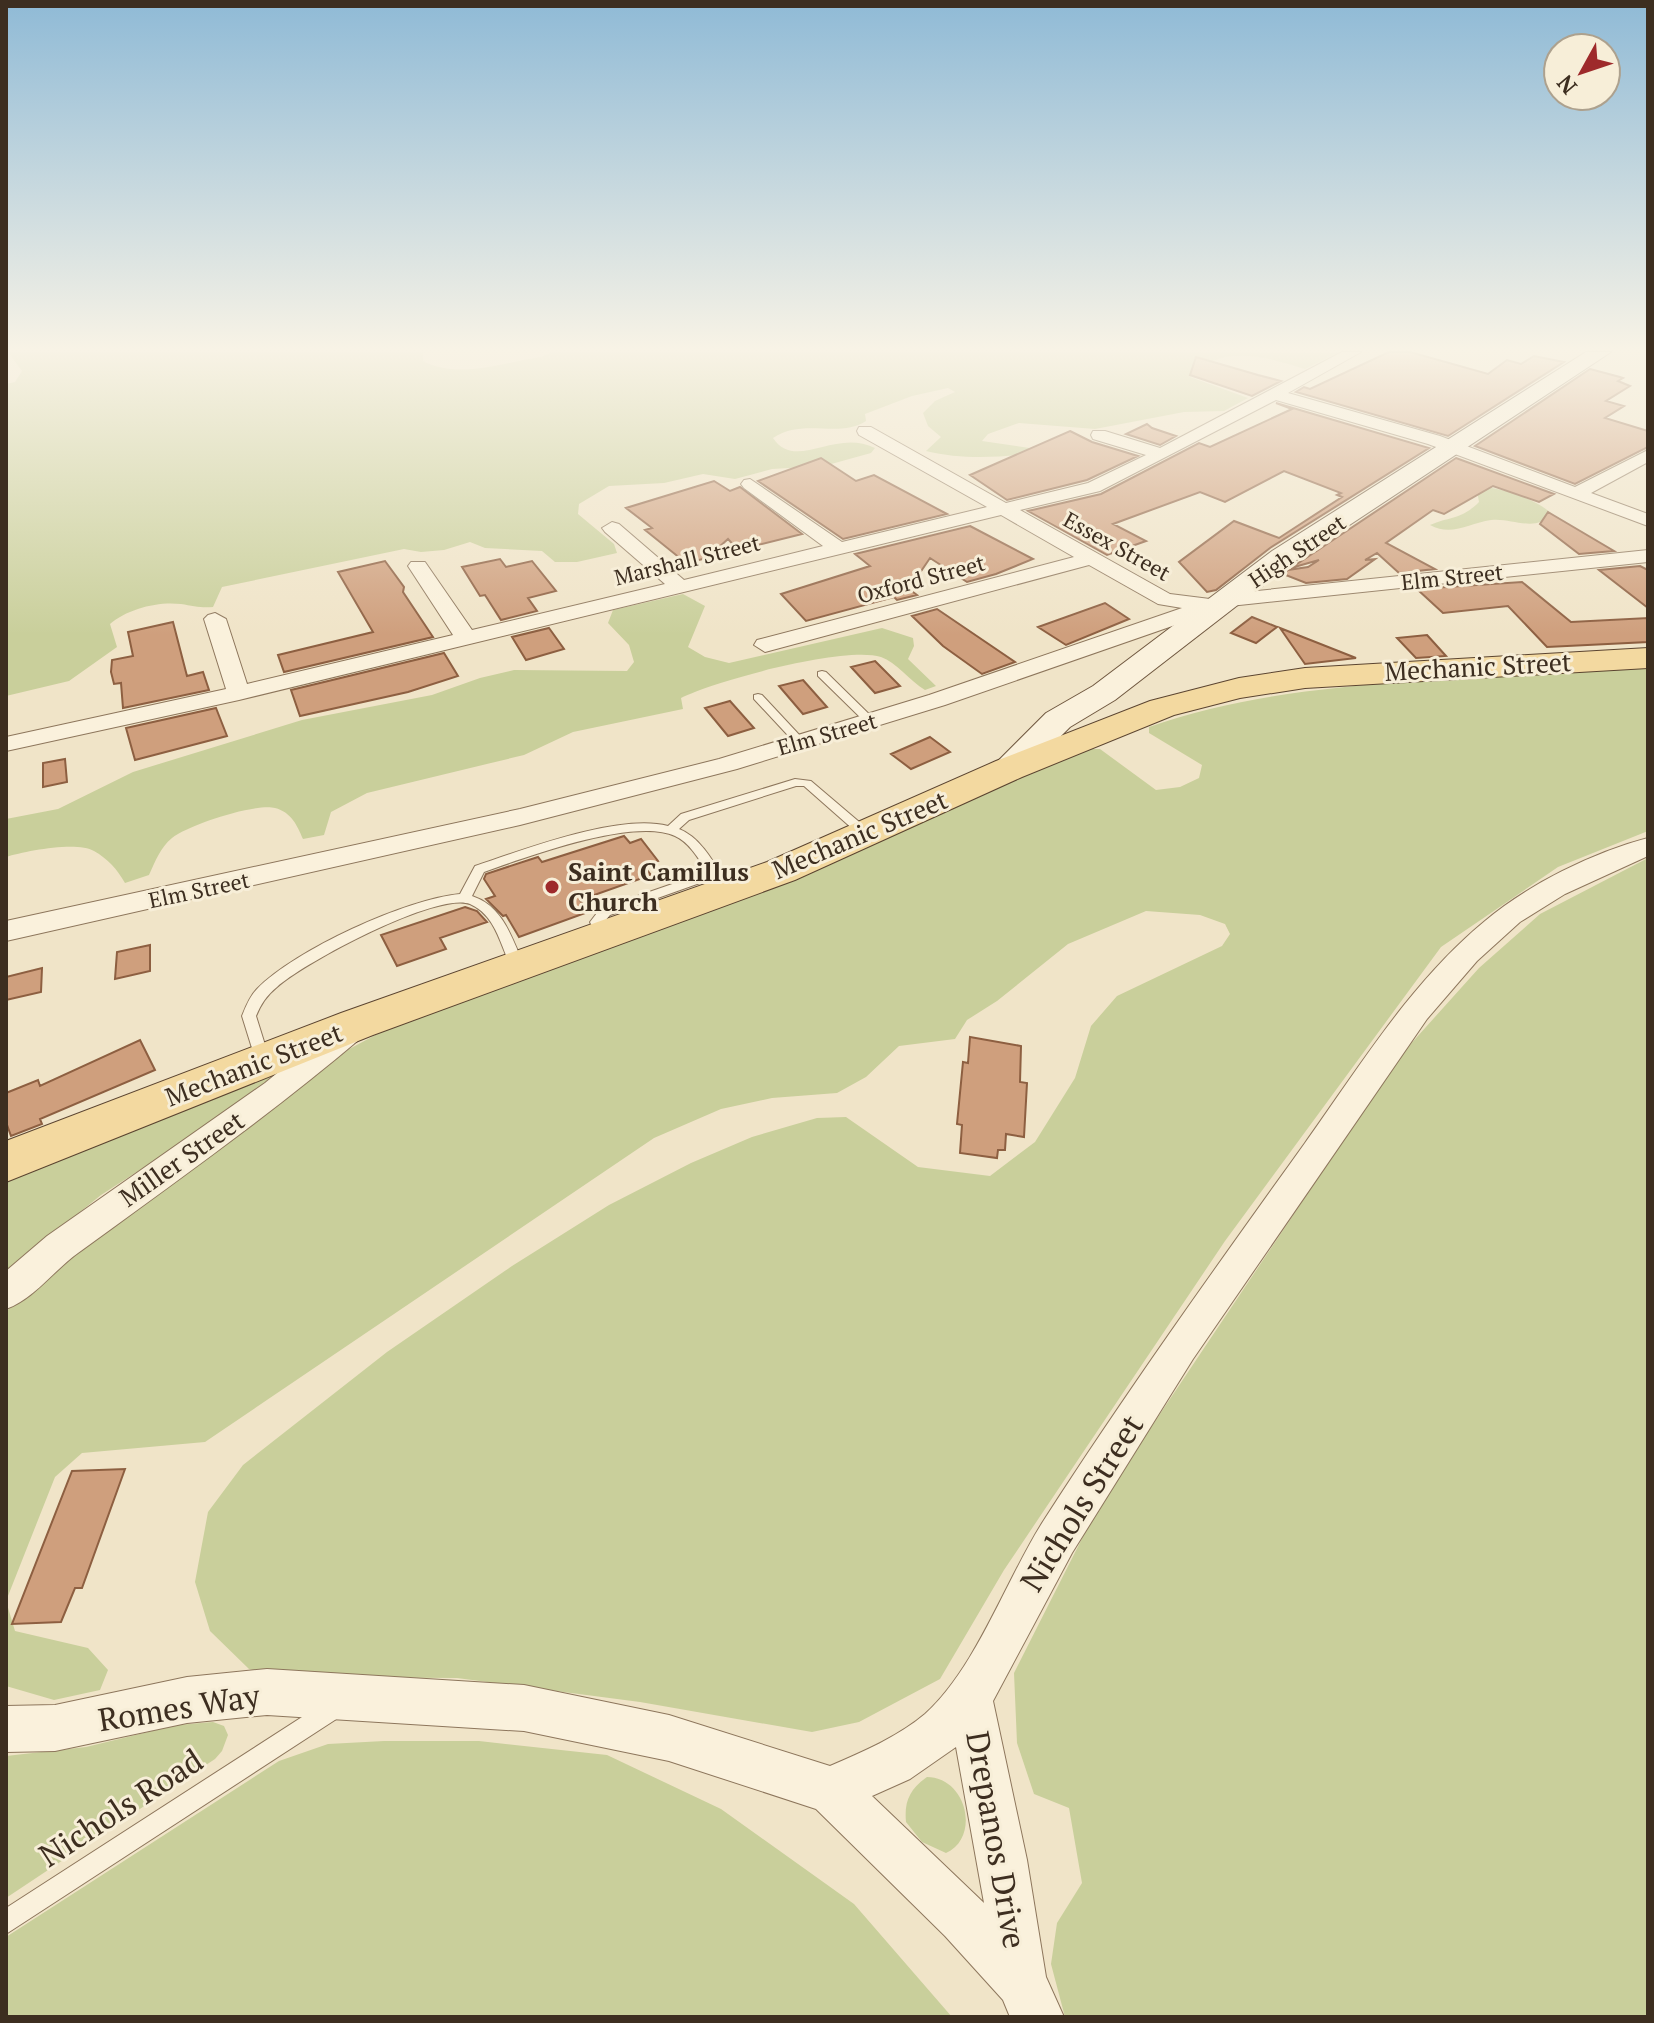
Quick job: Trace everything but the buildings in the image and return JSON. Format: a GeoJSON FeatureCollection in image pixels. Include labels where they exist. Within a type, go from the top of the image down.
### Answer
{"type":"FeatureCollection","features":[{"type":"Feature","properties":{"kind":"main road","name":"High Street"},"geometry":{"type":"LineString","coordinates":[[1009,769],[1058,720],[1104,693],[1176,616],[1228,600],[1282,557],[1452,447]]}},
{"type":"Feature","properties":{"kind":"main road","name":"Mechanic Street"},"geometry":{"type":"LineString","coordinates":[[6,1162],[357,1024],[517,966],[604,924],[867,835],[1009,769],[1162,708],[1275,682],[1378,672],[1648,658]]}},
{"type":"Feature","properties":{"kind":"street","name":"Essex Street"},"geometry":{"type":"LineString","coordinates":[[892,446],[1090,559],[1176,616]]}},
{"type":"Feature","properties":{"kind":"street"},"geometry":{"type":"LineString","coordinates":[[1136,446],[1160,454]]}},
{"type":"Feature","properties":{"kind":"street","name":"Marshall Street"},"geometry":{"type":"LineString","coordinates":[[6,744],[239,693],[1094,487],[1174,446]]}},
{"type":"Feature","properties":{"kind":"street"},"geometry":{"type":"LineString","coordinates":[[1452,447],[1648,520]]}},
{"type":"Feature","properties":{"kind":"street"},"geometry":{"type":"LineString","coordinates":[[1577,493],[1648,455]]}},
{"type":"Feature","properties":{"kind":"street"},"geometry":{"type":"LineString","coordinates":[[750,484],[838,548]]}},
{"type":"Feature","properties":{"kind":"street"},"geometry":{"type":"LineString","coordinates":[[612,528],[679,586]]}},
{"type":"Feature","properties":{"kind":"street","name":"Oxford Street"},"geometry":{"type":"LineString","coordinates":[[765,645],[1090,559]]}},
{"type":"Feature","properties":{"kind":"street","name":"Elm Street"},"geometry":{"type":"LineString","coordinates":[[1228,600],[1644,560]]}},
{"type":"Feature","properties":{"kind":"street"},"geometry":{"type":"LineString","coordinates":[[418,566],[466,638]]}},
{"type":"Feature","properties":{"kind":"street","name":"Elm Street"},"geometry":{"type":"LineString","coordinates":[[6,931],[520,817],[800,742],[871,722],[1176,616]]}},
{"type":"Feature","properties":{"kind":"street"},"geometry":{"type":"LineString","coordinates":[[215,619],[239,693]]}},
{"type":"Feature","properties":{"kind":"street","name":"Nichols Street"},"geometry":{"type":"LineString","coordinates":[[831,1790],[893,1762],[940,1731],[970,1698],[1057,1538],[1172,1360],[1416,1011],[1457,962],[1508,916],[1550,891],[1648,846]]}},
{"type":"Feature","properties":{"kind":"street","name":"Miller Street"},"geometry":{"type":"LineString","coordinates":[[6,1293],[59,1247],[276,1092],[357,1024]]}},
{"type":"Feature","properties":{"kind":"street","name":"Romes Way"},"geometry":{"type":"LineString","coordinates":[[6,1729],[55,1728],[93,1722],[211,1696],[267,1692],[353,1695]]}},
{"type":"Feature","properties":{"kind":"street"},"geometry":{"type":"LineString","coordinates":[[353,1695],[524,1708],[610,1724],[669,1738],[831,1790]]}},
{"type":"Feature","properties":{"kind":"street","name":"Drepanos Drive"},"geometry":{"type":"LineString","coordinates":[[970,1698],[1029,2000]]}},
{"type":"Feature","properties":{"kind":"street","name":"Drepanos Drive"},"geometry":{"type":"LineString","coordinates":[[831,1790],[963,1918],[1029,2000]]}},
{"type":"Feature","properties":{"kind":"lane"},"geometry":{"type":"LineString","coordinates":[[822,674],[871,722]]}},
{"type":"Feature","properties":{"kind":"lane"},"geometry":{"type":"LineString","coordinates":[[758,697],[800,742]]}},
{"type":"Feature","properties":{"kind":"lane"},"geometry":{"type":"LineString","coordinates":[[671,830],[685,817],[795,782],[807,783],[867,835]]}},
{"type":"Feature","properties":{"kind":"lane"},"geometry":{"type":"LineString","coordinates":[[464,898],[479,869],[559,842],[634,829],[671,830],[696,846],[720,883]]}},
{"type":"Feature","properties":{"kind":"lane"},"geometry":{"type":"LineString","coordinates":[[263,1061],[249,1016],[259,995],[295,966],[421,908],[464,898],[482,905],[501,931],[517,966]]}},
{"type":"Feature","properties":{"kind":"lane","name":"Nichols Road"},"geometry":{"type":"LineString","coordinates":[[6,1922],[353,1695]]}},
{"type":"Feature","properties":{"kind":"green space"},"geometry":{"type":"Polygon","coordinates":[[[6,446],[781,446],[793,451],[828,446],[875,448],[871,453],[824,466],[772,469],[735,479],[703,474],[664,483],[609,486],[579,504],[578,514],[614,544],[617,553],[577,562],[555,562],[542,551],[485,548],[470,542],[444,550],[421,552],[404,549],[222,587],[213,607],[172,603],[143,607],[110,624],[117,647],[69,681],[6,696],[6,446]]]}},
{"type":"Feature","properties":{"kind":"green space"},"geometry":{"type":"Polygon","coordinates":[[[931,446],[1019,446],[1050,451],[972,457],[926,451],[931,446]]]}},
{"type":"Feature","properties":{"kind":"green space"},"geometry":{"type":"Polygon","coordinates":[[[1476,485],[1516,494],[1551,513],[1539,523],[1531,524],[1491,520],[1446,530],[1430,525],[1473,508],[1479,502],[1476,485]]]}},
{"type":"Feature","properties":{"kind":"green space"},"geometry":{"type":"Polygon","coordinates":[[[683,594],[705,606],[688,647],[705,657],[729,663],[882,628],[913,638],[914,646],[908,659],[936,686],[925,690],[881,657],[839,656],[811,660],[750,674],[698,691],[681,698],[683,709],[573,732],[524,755],[367,793],[331,812],[324,835],[303,839],[289,816],[275,808],[238,812],[206,821],[172,838],[164,846],[149,875],[125,883],[108,861],[86,848],[51,848],[6,857],[6,819],[58,809],[133,772],[302,720],[432,695],[514,670],[627,671],[634,662],[629,645],[608,623],[613,610],[683,594]]]}},
{"type":"Feature","properties":{"kind":"green space"},"geometry":{"type":"Polygon","coordinates":[[[1648,665],[1648,831],[1558,867],[1441,947],[1225,1241],[1004,1570],[940,1679],[859,1722],[812,1732],[640,1702],[457,1678],[281,1677],[249,1669],[210,1631],[195,1582],[208,1512],[243,1465],[387,1352],[512,1266],[609,1205],[691,1163],[752,1137],[817,1118],[846,1117],[918,1167],[990,1176],[1035,1142],[1075,1078],[1091,1026],[1117,996],[1222,946],[1230,934],[1225,924],[1200,915],[1146,911],[1068,944],[997,1001],[967,1020],[955,1039],[899,1046],[866,1077],[837,1093],[772,1098],[721,1109],[654,1138],[205,1442],[82,1453],[55,1477],[6,1601],[6,1312],[39,1278],[327,1061],[394,1025],[1082,749],[1100,749],[1156,790],[1180,787],[1199,778],[1202,765],[1149,733],[1149,727],[1181,717],[1246,701],[1345,687],[1648,665]]]}},
{"type":"Feature","properties":{"kind":"green space"},"geometry":{"type":"Polygon","coordinates":[[[1648,858],[1648,2017],[1065,2017],[1051,1964],[1057,1923],[1082,1883],[1069,1808],[1034,1794],[1017,1743],[1014,1673],[1099,1505],[1399,1057],[1479,968],[1540,914],[1648,858]]]}},
{"type":"Feature","properties":{"kind":"green space"},"geometry":{"type":"Polygon","coordinates":[[[272,1076],[270,1086],[101,1195],[6,1272],[6,1178],[272,1076]]]}},
{"type":"Feature","properties":{"kind":"green space"},"geometry":{"type":"Polygon","coordinates":[[[6,1601],[15,1631],[88,1648],[108,1670],[100,1690],[54,1700],[6,1686],[6,1601]]]}},
{"type":"Feature","properties":{"kind":"green space"},"geometry":{"type":"Polygon","coordinates":[[[213,1722],[224,1726],[228,1735],[215,1759],[6,1898],[6,1756],[86,1747],[177,1725],[213,1722]]]}},
{"type":"Feature","properties":{"kind":"green space"},"geometry":{"type":"Polygon","coordinates":[[[479,1741],[607,1755],[721,1809],[854,1904],[952,2017],[6,2017],[6,1937],[279,1761],[328,1744],[479,1741]]]}},
{"type":"Feature","properties":{"kind":"green space"},"geometry":{"type":"Polygon","coordinates":[[[927,1777],[941,1780],[952,1787],[965,1810],[963,1835],[957,1845],[946,1853],[922,1842],[906,1822],[909,1796],[927,1777]]]}},
{"type":"Feature","properties":{"kind":"place","name":"Saint Camillus Church"},"geometry":{"type":"Point","coordinates":[552,887]}}]}
